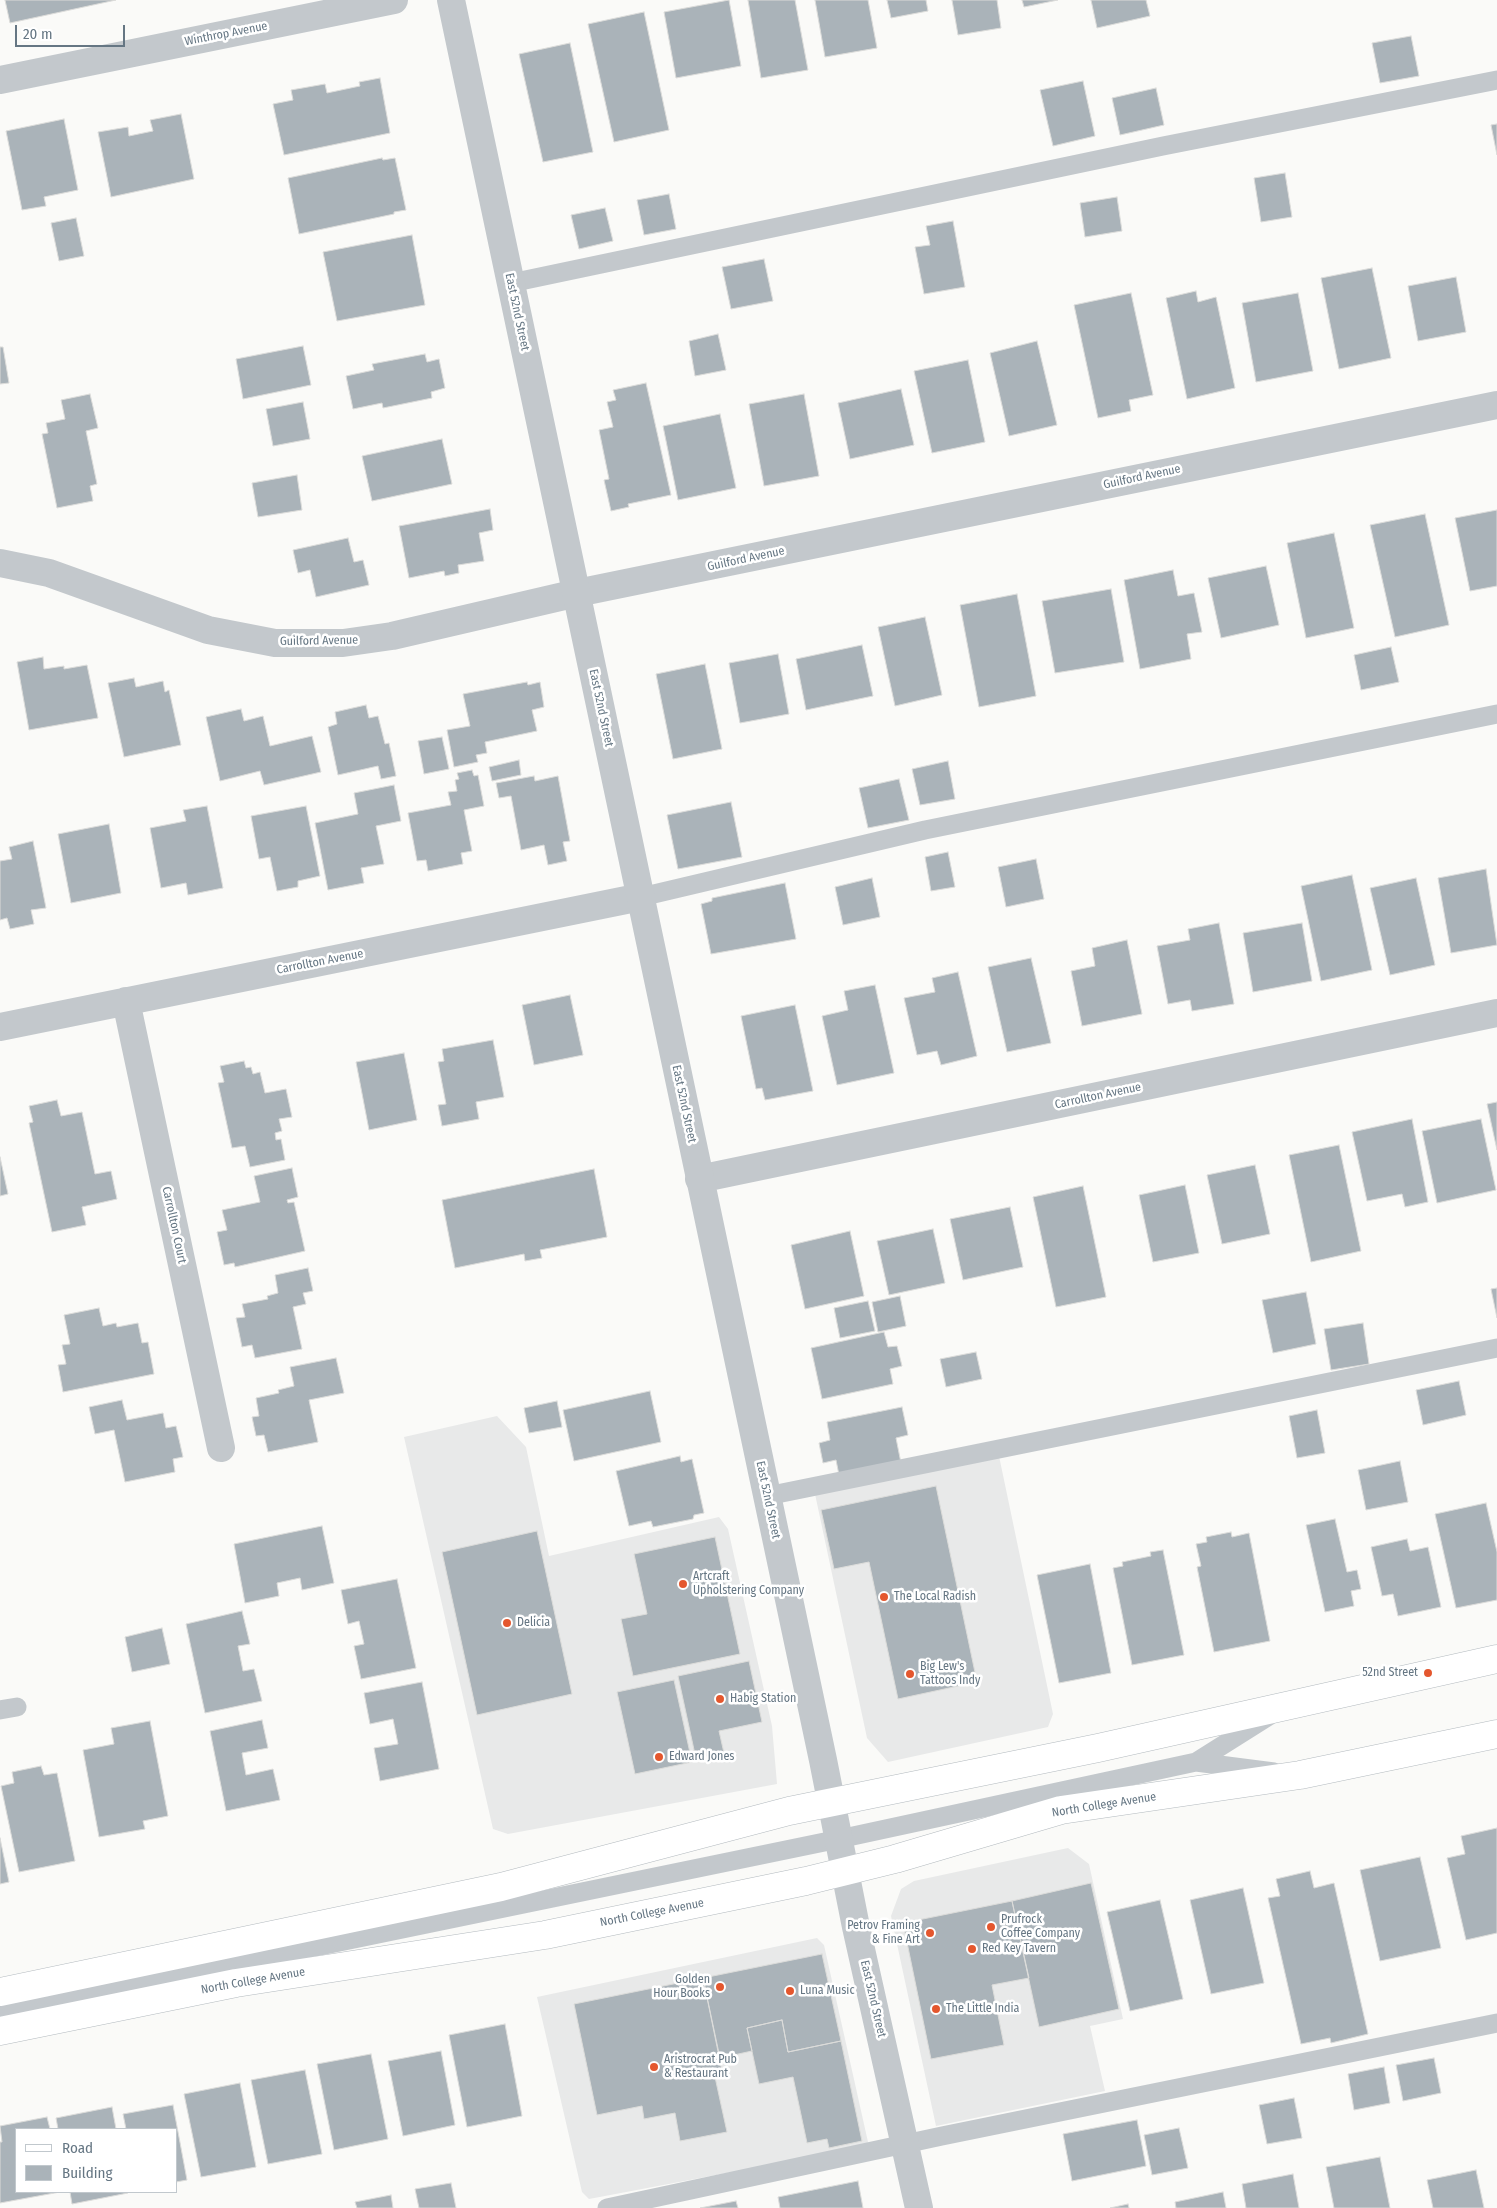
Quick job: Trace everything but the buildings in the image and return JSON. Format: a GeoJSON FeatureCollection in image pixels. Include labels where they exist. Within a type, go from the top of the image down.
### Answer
{"type":"FeatureCollection","features":[{"type":"Feature","properties":{"kind":"main road","name":"North College Avenue"},"geometry":{"type":"LineString","coordinates":[[0,1992],[501,1887],[779,1813],[1098,1748],[1497,1659]]}},
{"type":"Feature","properties":{"kind":"main road","name":"North College Avenue"},"geometry":{"type":"LineString","coordinates":[[0,2031],[236,1983],[545,1935],[784,1886],[895,1860],[1061,1810],[1300,1776],[1497,1734]]}},
{"type":"Feature","properties":{"kind":"street","name":"Winthrop Avenue"},"geometry":{"type":"LineString","coordinates":[[0,80],[394,0]]}},
{"type":"Feature","properties":{"kind":"street","name":"East 52nd Street"},"geometry":{"type":"LineString","coordinates":[[451,0],[845,1872],[919,2208]]}},
{"type":"Feature","properties":{"kind":"street","name":"Guilford Avenue"},"geometry":{"type":"LineString","coordinates":[[0,562],[49,573],[208,630],[275,643],[309,644],[375,639],[577,593],[1497,405]]}},
{"type":"Feature","properties":{"kind":"street","name":"Carrollton Avenue"},"geometry":{"type":"LineString","coordinates":[[0,1027],[641,896]]}},
{"type":"Feature","properties":{"kind":"street","name":"Carrollton Court"},"geometry":{"type":"LineString","coordinates":[[126,1002],[221,1448]]}},
{"type":"Feature","properties":{"kind":"street","name":"Carrollton Avenue"},"geometry":{"type":"LineString","coordinates":[[699,1179],[1497,1013]]}},
{"type":"Feature","properties":{"kind":"lane"},"geometry":{"type":"LineString","coordinates":[[511,283],[1162,146],[1497,80]]}},
{"type":"Feature","properties":{"kind":"lane"},"geometry":{"type":"LineString","coordinates":[[641,896],[925,830],[1497,714]]}},
{"type":"Feature","properties":{"kind":"lane"},"geometry":{"type":"LineString","coordinates":[[767,1496],[1497,1348]]}},
{"type":"Feature","properties":{"kind":"lane","name":"North College Avenue"},"geometry":{"type":"LineString","coordinates":[[1196,1762],[1284,1706]]}},
{"type":"Feature","properties":{"kind":"lane","name":"North College Avenue"},"geometry":{"type":"LineString","coordinates":[[0,2012],[839,1839],[1196,1762],[1300,1776]]}},
{"type":"Feature","properties":{"kind":"lane"},"geometry":{"type":"LineString","coordinates":[[607,2208],[905,2144],[1497,2023]]}},
{"type":"Feature","properties":{"kind":"shaded area"},"geometry":{"type":"Polygon","coordinates":[[[497,1416],[526,1447],[549,1556],[719,1517],[728,1529],[772,1726],[777,1784],[508,1834],[493,1829],[404,1437],[497,1416]]]}},
{"type":"Feature","properties":{"kind":"shaded area"},"geometry":{"type":"Polygon","coordinates":[[[999,1456],[1053,1714],[1048,1727],[888,1762],[867,1738],[815,1494],[999,1456]]]}},
{"type":"Feature","properties":{"kind":"shaded area"},"geometry":{"type":"Polygon","coordinates":[[[1068,1848],[1089,1864],[1123,2019],[1090,2026],[1105,2091],[936,2126],[891,1916],[901,1889],[914,1881],[1068,1848]]]}},
{"type":"Feature","properties":{"kind":"shaded area"},"geometry":{"type":"Polygon","coordinates":[[[817,1938],[824,1945],[868,2142],[865,2147],[589,2199],[582,2192],[537,1997],[817,1938]]]}},
{"type":"Feature","properties":{"kind":"place","name":"Artcraft Upholstering Company"},"geometry":{"type":"Point","coordinates":[683,1584]}},
{"type":"Feature","properties":{"kind":"place","name":"The Local Radish"},"geometry":{"type":"Point","coordinates":[884,1597]}},
{"type":"Feature","properties":{"kind":"place","name":"Delicia"},"geometry":{"type":"Point","coordinates":[507,1623]}},
{"type":"Feature","properties":{"kind":"place","name":"52nd Street"},"geometry":{"type":"Point","coordinates":[1428,1673]}},
{"type":"Feature","properties":{"kind":"place","name":"Big Lew's Tattoos Indy"},"geometry":{"type":"Point","coordinates":[910,1674]}},
{"type":"Feature","properties":{"kind":"place","name":"Habig Station"},"geometry":{"type":"Point","coordinates":[720,1699]}},
{"type":"Feature","properties":{"kind":"place","name":"Edward Jones"},"geometry":{"type":"Point","coordinates":[659,1757]}},
{"type":"Feature","properties":{"kind":"place","name":"Prufrock Coffee Company"},"geometry":{"type":"Point","coordinates":[991,1927]}},
{"type":"Feature","properties":{"kind":"place","name":"Petrov Framing & Fine Art"},"geometry":{"type":"Point","coordinates":[930,1933]}},
{"type":"Feature","properties":{"kind":"place","name":"Red Key Tavern"},"geometry":{"type":"Point","coordinates":[972,1949]}},
{"type":"Feature","properties":{"kind":"place","name":"Golden Hour Books"},"geometry":{"type":"Point","coordinates":[720,1987]}},
{"type":"Feature","properties":{"kind":"place","name":"Luna Music"},"geometry":{"type":"Point","coordinates":[790,1991]}},
{"type":"Feature","properties":{"kind":"place","name":"The Little India"},"geometry":{"type":"Point","coordinates":[936,2009]}},
{"type":"Feature","properties":{"kind":"place","name":"Aristrocrat Pub & Restaurant"},"geometry":{"type":"Point","coordinates":[654,2067]}}]}
